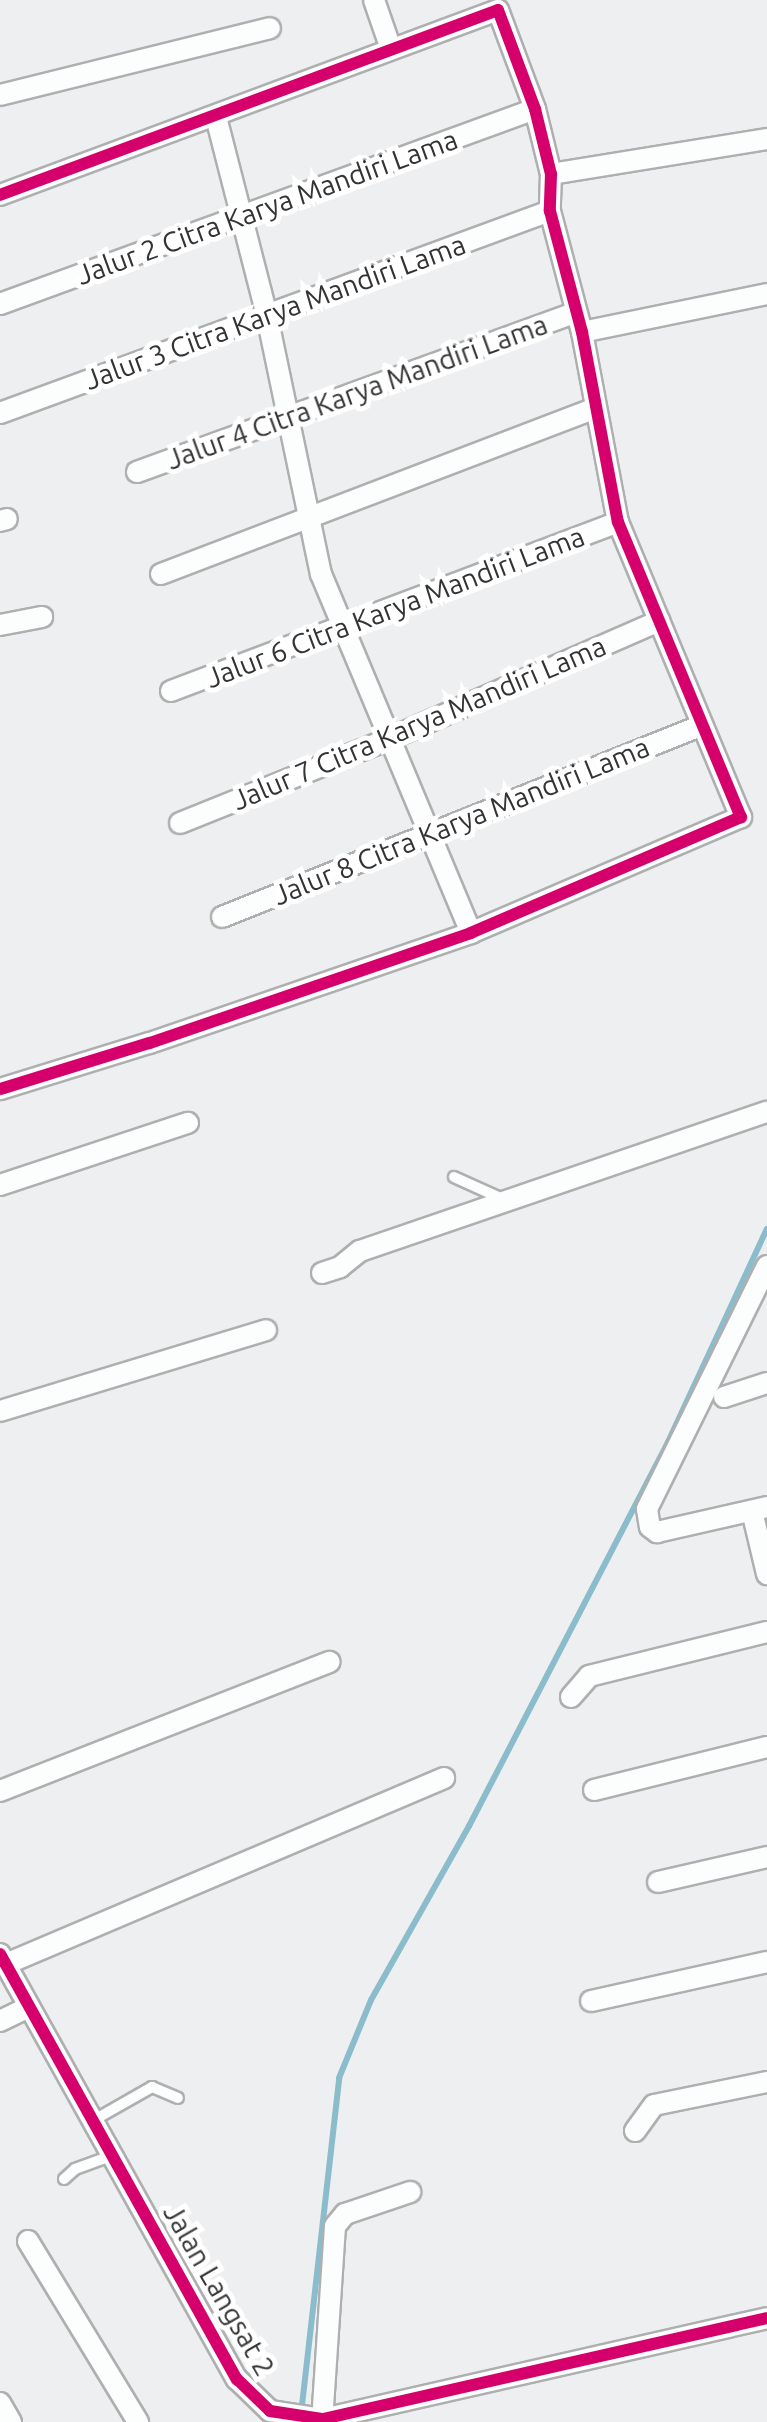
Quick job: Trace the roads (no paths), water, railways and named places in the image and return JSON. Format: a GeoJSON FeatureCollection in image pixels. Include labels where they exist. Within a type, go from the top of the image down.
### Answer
{"type":"FeatureCollection","features":[{"type":"Feature","properties":{"kind":"street"},"geometry":{"type":"LineString","coordinates":[[374,0],[391,49]]}},
{"type":"Feature","properties":{"kind":"street"},"geometry":{"type":"LineString","coordinates":[[0,195],[498,10],[534,109],[551,174],[550,211],[579,322],[618,522],[741,818],[471,933],[0,1089]]}},
{"type":"Feature","properties":{"kind":"street"},"geometry":{"type":"LineString","coordinates":[[0,95],[270,28]]}},
{"type":"Feature","properties":{"kind":"street","name":"Jalur 2 Citra Karya Mandiri Lama"},"geometry":{"type":"LineString","coordinates":[[0,304],[534,109]]}},
{"type":"Feature","properties":{"kind":"street"},"geometry":{"type":"LineString","coordinates":[[216,117],[267,316],[320,574],[471,933]]}},
{"type":"Feature","properties":{"kind":"street"},"geometry":{"type":"LineString","coordinates":[[551,174],[767,139]]}},
{"type":"Feature","properties":{"kind":"street","name":"Jalur 3 Citra Karya Mandiri Lama"},"geometry":{"type":"LineString","coordinates":[[0,413],[550,211]]}},
{"type":"Feature","properties":{"kind":"street","name":"Jalur 4 Citra Karya Mandiri Lama"},"geometry":{"type":"LineString","coordinates":[[137,472],[579,322],[767,294]]}},
{"type":"Feature","properties":{"kind":"street"},"geometry":{"type":"LineString","coordinates":[[161,574],[595,408]]}},
{"type":"Feature","properties":{"kind":"street","name":"Jalur 6 Citra Karya Mandiri Lama"},"geometry":{"type":"LineString","coordinates":[[171,691],[618,522]]}},
{"type":"Feature","properties":{"kind":"street"},"geometry":{"type":"LineString","coordinates":[[0,625],[42,617]]}},
{"type":"Feature","properties":{"kind":"street","name":"Jalur 7 Citra Karya Mandiri Lama"},"geometry":{"type":"LineString","coordinates":[[180,823],[389,739],[658,621]]}},
{"type":"Feature","properties":{"kind":"street","name":"Jalur 8 Citra Karya Mandiri Lama"},"geometry":{"type":"LineString","coordinates":[[222,917],[700,726]]}},
{"type":"Feature","properties":{"kind":"street"},"geometry":{"type":"LineString","coordinates":[[322,1273],[340,1267],[360,1251],[767,1112]]}},
{"type":"Feature","properties":{"kind":"street"},"geometry":{"type":"LineString","coordinates":[[0,1185],[188,1123]]}},
{"type":"Feature","properties":{"kind":"street"},"geometry":{"type":"LineString","coordinates":[[767,1266],[647,1509],[650,1527],[657,1532],[760,1509],[767,1574]]}},
{"type":"Feature","properties":{"kind":"street"},"geometry":{"type":"LineString","coordinates":[[0,1411],[266,1330]]}},
{"type":"Feature","properties":{"kind":"street"},"geometry":{"type":"LineString","coordinates":[[724,1397],[767,1383]]}},
{"type":"Feature","properties":{"kind":"street"},"geometry":{"type":"LineString","coordinates":[[571,1696],[589,1676],[767,1632]]}},
{"type":"Feature","properties":{"kind":"street"},"geometry":{"type":"LineString","coordinates":[[0,1791],[330,1662]]}},
{"type":"Feature","properties":{"kind":"street"},"geometry":{"type":"LineString","coordinates":[[594,1790],[767,1748]]}},
{"type":"Feature","properties":{"kind":"street"},"geometry":{"type":"LineString","coordinates":[[3,1959],[444,1778]]}},
{"type":"Feature","properties":{"kind":"street"},"geometry":{"type":"LineString","coordinates":[[658,1882],[767,1856]]}},
{"type":"Feature","properties":{"kind":"street","name":"Jalan Langsat 2"},"geometry":{"type":"LineString","coordinates":[[3,1959],[237,2379],[264,2416],[318,2420],[767,2318]]}},
{"type":"Feature","properties":{"kind":"street"},"geometry":{"type":"LineString","coordinates":[[591,2001],[767,1962]]}},
{"type":"Feature","properties":{"kind":"street"},"geometry":{"type":"LineString","coordinates":[[0,2021],[28,2007]]}},
{"type":"Feature","properties":{"kind":"street"},"geometry":{"type":"LineString","coordinates":[[635,2131],[654,2105],[767,2082]]}},
{"type":"Feature","properties":{"kind":"street"},"geometry":{"type":"LineString","coordinates":[[318,2420],[335,2226],[346,2214],[410,2192]]}},
{"type":"Feature","properties":{"kind":"street"},"geometry":{"type":"LineString","coordinates":[[28,2241],[138,2422]]}},
{"type":"Feature","properties":{"kind":"street"},"geometry":{"type":"LineString","coordinates":[[0,2403],[11,2422]]}},
{"type":"Feature","properties":{"kind":"lane"},"geometry":{"type":"LineString","coordinates":[[454,1176],[506,1201]]}},
{"type":"Feature","properties":{"kind":"lane"},"geometry":{"type":"LineString","coordinates":[[93,2120],[152,2087],[178,2098]]}},
{"type":"Feature","properties":{"kind":"lane"},"geometry":{"type":"LineString","coordinates":[[64,2179],[75,2169],[112,2156]]}},
{"type":"Feature","properties":{"kind":"waterway"},"geometry":{"type":"LineString","coordinates":[[301,2414],[339,2078],[371,2000],[469,1826],[668,1442],[767,1229]]}}]}
